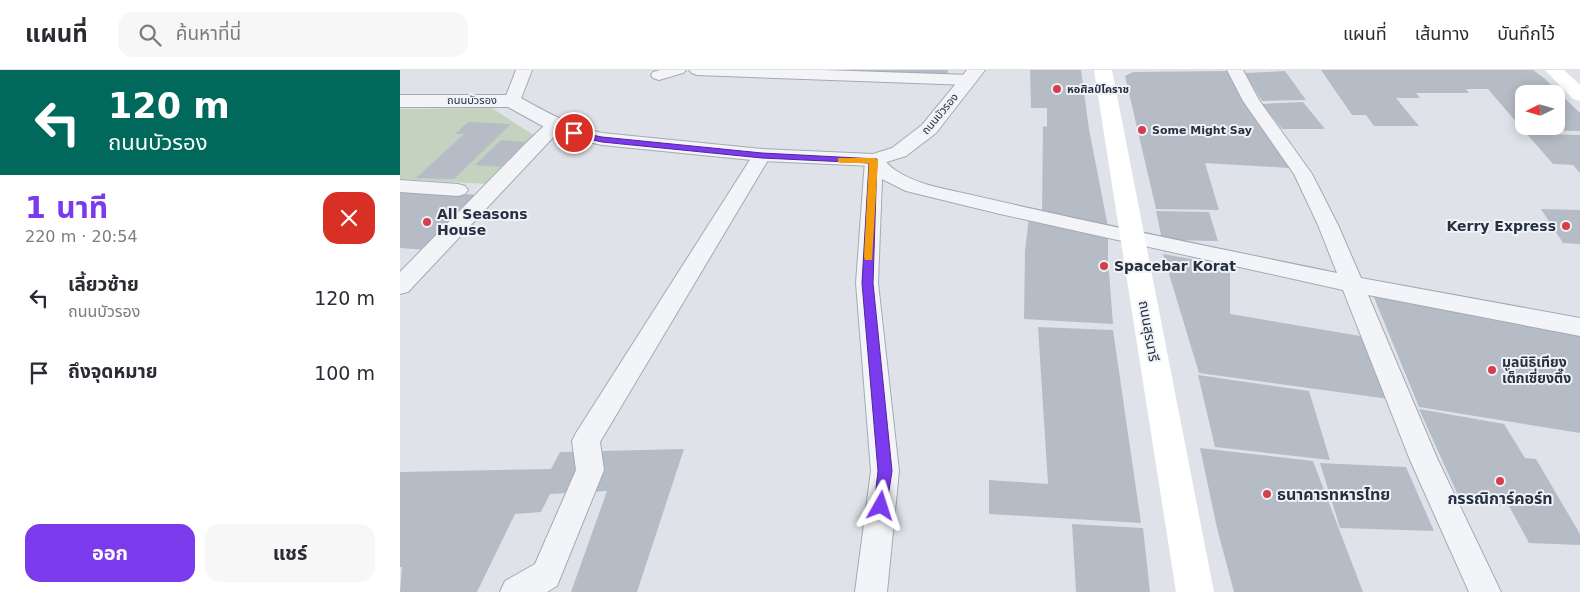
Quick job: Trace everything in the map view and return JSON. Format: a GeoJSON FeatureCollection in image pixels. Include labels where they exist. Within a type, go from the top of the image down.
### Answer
{"type":"FeatureCollection","features":[{"type":"Feature","properties":{"kind":"main road","name":"ถนนสุรนารี"},"geometry":{"type":"LineString","coordinates":[[1102,70],[1195,592]]}},
{"type":"Feature","properties":{"kind":"main road"},"geometry":{"type":"LineString","coordinates":[[1554,70],[1580,95]]}},
{"type":"Feature","properties":{"kind":"street"},"geometry":{"type":"LineString","coordinates":[[512,101],[524,70]]}},
{"type":"Feature","properties":{"kind":"street"},"geometry":{"type":"LineString","coordinates":[[659,76],[678,70]]}},
{"type":"Feature","properties":{"kind":"street"},"geometry":{"type":"LineString","coordinates":[[698,70],[973,75]]}},
{"type":"Feature","properties":{"kind":"street"},"geometry":{"type":"LineString","coordinates":[[1235,70],[1251,101],[1303,174],[1328,225],[1424,460],[1485,592]]}},
{"type":"Feature","properties":{"kind":"street","name":"ถนนบัวรอง"},"geometry":{"type":"LineString","coordinates":[[400,101],[512,101],[555,125],[574,133],[602,140],[762,156],[874,160],[899,152],[929,130],[973,75]]}},
{"type":"Feature","properties":{"kind":"street"},"geometry":{"type":"LineString","coordinates":[[400,286],[555,125]]}},
{"type":"Feature","properties":{"kind":"street"},"geometry":{"type":"LineString","coordinates":[[516,592],[546,575],[590,470],[586,441],[762,156]]}},
{"type":"Feature","properties":{"kind":"street"},"geometry":{"type":"LineString","coordinates":[[874,160],[888,174],[913,187],[1351,284],[1580,327]]}},
{"type":"Feature","properties":{"kind":"street"},"geometry":{"type":"LineString","coordinates":[[871,592],[885,471],[867,283],[874,160]]}},
{"type":"Feature","properties":{"kind":"street"},"geometry":{"type":"LineString","coordinates":[[400,186],[458,190]]}},
{"type":"Feature","properties":{"kind":"green space"},"geometry":{"type":"Polygon","coordinates":[[[492,108],[535,136],[487,184],[400,179],[400,109],[492,108]]]}},
{"type":"Feature","properties":{"kind":"building"},"geometry":{"type":"Polygon","coordinates":[[[823,70],[948,70],[947,76],[823,70]]]}},
{"type":"Feature","properties":{"kind":"building"},"geometry":{"type":"Polygon","coordinates":[[[1030,70],[1081,70],[1089,129],[1108,227],[1042,214],[1043,126],[1047,127],[1047,108],[1031,108],[1030,70]]]}},
{"type":"Feature","properties":{"kind":"building"},"geometry":{"type":"Polygon","coordinates":[[[1321,70],[1533,70],[1551,85],[1515,85],[1515,121],[1488,89],[1466,89],[1469,93],[1416,93],[1420,98],[1396,98],[1419,126],[1374,126],[1366,115],[1352,115],[1321,70]]]}},
{"type":"Feature","properties":{"kind":"building"},"geometry":{"type":"Polygon","coordinates":[[[1227,71],[1239,95],[1289,168],[1205,163],[1219,210],[1156,209],[1125,76],[1133,72],[1227,71]]]}},
{"type":"Feature","properties":{"kind":"building"},"geometry":{"type":"Polygon","coordinates":[[[1285,71],[1306,100],[1262,101],[1244,73],[1285,71]]]}},
{"type":"Feature","properties":{"kind":"building"},"geometry":{"type":"Polygon","coordinates":[[[1565,98],[1580,113],[1580,131],[1565,131],[1565,98]]]}},
{"type":"Feature","properties":{"kind":"building"},"geometry":{"type":"Polygon","coordinates":[[[1303,102],[1325,129],[1282,129],[1262,104],[1303,102]]]}},
{"type":"Feature","properties":{"kind":"building"},"geometry":{"type":"Polygon","coordinates":[[[468,122],[511,124],[454,179],[416,178],[464,134],[455,134],[468,122]]]}},
{"type":"Feature","properties":{"kind":"building"},"geometry":{"type":"Polygon","coordinates":[[[1528,135],[1580,135],[1580,173],[1573,165],[1553,164],[1528,135]]]}},
{"type":"Feature","properties":{"kind":"building"},"geometry":{"type":"Polygon","coordinates":[[[501,140],[525,142],[501,167],[475,165],[501,140]]]}},
{"type":"Feature","properties":{"kind":"building","name":"All Seasons House"},"geometry":{"type":"Polygon","coordinates":[[[400,189],[479,195],[426,250],[400,248],[400,189]]]}},
{"type":"Feature","properties":{"kind":"building","name":"Kerry Express"},"geometry":{"type":"Polygon","coordinates":[[[1541,209],[1580,210],[1580,244],[1563,243],[1541,209]]]}},
{"type":"Feature","properties":{"kind":"building"},"geometry":{"type":"Polygon","coordinates":[[[1156,211],[1209,212],[1218,241],[1162,240],[1156,211]]]}},
{"type":"Feature","properties":{"kind":"building"},"geometry":{"type":"Polygon","coordinates":[[[1029,217],[1108,234],[1113,324],[1024,319],[1025,251],[1029,217]]]}},
{"type":"Feature","properties":{"kind":"building"},"geometry":{"type":"Polygon","coordinates":[[[1163,254],[1230,266],[1230,314],[1366,337],[1389,399],[1199,373],[1163,254]]]}},
{"type":"Feature","properties":{"kind":"building","name":"มูลนิธิเทียง เต็กเซี่ยงตึ๊ง"},"geometry":{"type":"Polygon","coordinates":[[[1373,295],[1580,334],[1580,433],[1419,407],[1373,295]]]}},
{"type":"Feature","properties":{"kind":"building"},"geometry":{"type":"Polygon","coordinates":[[[1038,327],[1113,330],[1141,523],[989,514],[989,480],[1048,484],[1038,327]]]}},
{"type":"Feature","properties":{"kind":"building","name":"ธนาคารทหารไทย"},"geometry":{"type":"Polygon","coordinates":[[[1198,375],[1309,391],[1330,460],[1215,447],[1198,375]]]}},
{"type":"Feature","properties":{"kind":"building","name":"กรรณิการ์คอร์ท"},"geometry":{"type":"Polygon","coordinates":[[[1419,409],[1504,424],[1525,458],[1536,459],[1580,534],[1580,545],[1529,543],[1509,506],[1462,504],[1419,409]]]}},
{"type":"Feature","properties":{"kind":"building"},"geometry":{"type":"Polygon","coordinates":[[[1200,448],[1313,461],[1363,592],[1234,592],[1217,528],[1200,448]]]}},
{"type":"Feature","properties":{"kind":"building"},"geometry":{"type":"Polygon","coordinates":[[[684,449],[637,592],[571,592],[607,491],[550,494],[541,512],[515,514],[477,592],[400,592],[402,567],[400,567],[400,472],[551,469],[560,452],[684,449]]]}},
{"type":"Feature","properties":{"kind":"building"},"geometry":{"type":"Polygon","coordinates":[[[1320,463],[1406,467],[1434,531],[1340,528],[1320,463]]]}},
{"type":"Feature","properties":{"kind":"building"},"geometry":{"type":"Polygon","coordinates":[[[1072,524],[1143,528],[1150,592],[1076,592],[1072,524]]]}},
{"type":"Feature","properties":{"kind":"slow traffic"},"geometry":{"type":"LineString","coordinates":[[841,160],[874,160],[869,257]]}},
{"type":"Feature","properties":{"kind":"place","name":"หอศิลป์โคราช"},"geometry":{"type":"Point","coordinates":[1057,89]}},
{"type":"Feature","properties":{"kind":"place","name":"Some Might Say"},"geometry":{"type":"Point","coordinates":[1142,130]}},
{"type":"Feature","properties":{"kind":"place","name":"All Seasons House"},"geometry":{"type":"Point","coordinates":[427,222]}},
{"type":"Feature","properties":{"kind":"place","name":"Kerry Express"},"geometry":{"type":"Point","coordinates":[1566,226]}},
{"type":"Feature","properties":{"kind":"place","name":"Spacebar Korat"},"geometry":{"type":"Point","coordinates":[1104,266]}},
{"type":"Feature","properties":{"kind":"place","name":"มูลนิธิเทียง เต็กเซี่ยงตึ๊ง"},"geometry":{"type":"Point","coordinates":[1492,370]}},
{"type":"Feature","properties":{"kind":"place","name":"กรรณิการ์คอร์ท"},"geometry":{"type":"Point","coordinates":[1500,481]}},
{"type":"Feature","properties":{"kind":"place","name":"ธนาคารทหารไทย"},"geometry":{"type":"Point","coordinates":[1267,494]}},
{"type":"Feature","properties":{"kind":"route"},"geometry":{"type":"LineString","coordinates":[[574,133],[602,140],[762,156],[874,160],[867,283],[885,471],[881,506]]}}]}
